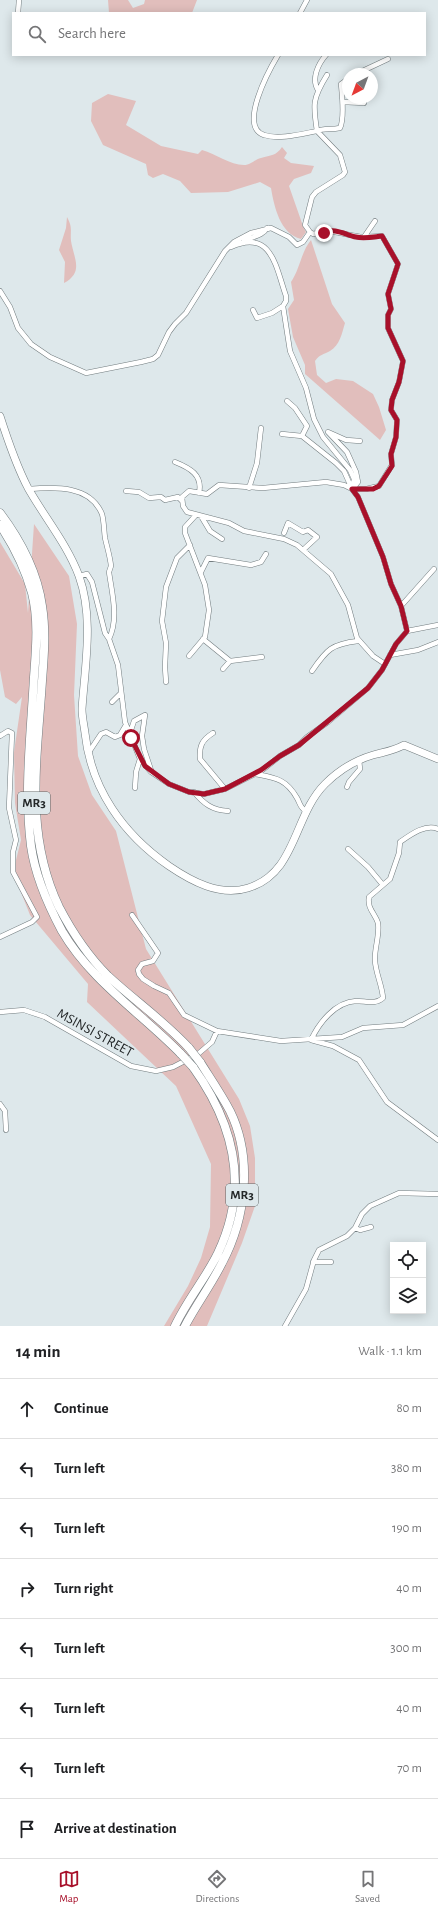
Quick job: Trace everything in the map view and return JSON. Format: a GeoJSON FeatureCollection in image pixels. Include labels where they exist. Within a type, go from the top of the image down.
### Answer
{"type":"FeatureCollection","features":[{"type":"Feature","properties":{"kind":"highway","name":"MR3"},"geometry":{"type":"LineString","coordinates":[[0,513],[17,536],[32,568],[42,605],[45,642],[34,803],[40,853],[47,877],[59,906],[71,929],[88,953],[108,975],[174,1031],[189,1048],[223,1119],[230,1141],[236,1178],[234,1200],[226,1235],[218,1252],[175,1326]]}},
{"type":"Feature","properties":{"kind":"highway","name":"MR3"},"geometry":{"type":"LineString","coordinates":[[0,525],[9,538],[24,568],[32,594],[36,629],[28,806],[31,847],[36,872],[62,930],[77,954],[98,978],[162,1034],[181,1054],[196,1064],[218,1089],[231,1112],[240,1136],[244,1160],[244,1184],[241,1210],[234,1237],[222,1263],[185,1326]]}},
{"type":"Feature","properties":{"kind":"main road"},"geometry":{"type":"LineString","coordinates":[[0,416],[11,451],[29,489],[66,547],[79,576],[87,609],[87,641],[82,712],[88,754],[96,781],[105,799],[127,829],[157,858],[191,880],[211,887],[232,890],[248,888],[271,877],[286,858],[306,810],[317,793],[338,773],[359,760],[374,754],[390,752],[404,745],[438,758]]}},
{"type":"Feature","properties":{"kind":"street"},"geometry":{"type":"LineString","coordinates":[[18,12],[19,0]]}},
{"type":"Feature","properties":{"kind":"street"},"geometry":{"type":"LineString","coordinates":[[301,12],[307,1]]}},
{"type":"Feature","properties":{"kind":"street"},"geometry":{"type":"LineString","coordinates":[[278,56],[253,112],[253,122],[256,129],[264,136],[317,131],[322,128],[334,130],[340,128],[342,124],[343,104]]}},
{"type":"Feature","properties":{"kind":"street"},"geometry":{"type":"LineString","coordinates":[[318,90],[315,81],[318,69],[325,56]]}},
{"type":"Feature","properties":{"kind":"street"},"geometry":{"type":"LineString","coordinates":[[369,68],[388,59]]}},
{"type":"Feature","properties":{"kind":"street"},"geometry":{"type":"LineString","coordinates":[[182,501],[182,497],[189,491],[207,494],[219,485],[249,488],[282,487],[326,482],[344,485],[352,489],[373,489],[379,486],[392,466],[391,454],[396,437],[397,420],[391,410],[392,400],[399,382],[403,361],[388,328],[388,315],[391,309],[388,294],[398,264],[382,236],[355,237],[340,232],[327,231],[313,234],[305,225],[312,197],[316,192],[343,175],[345,169],[340,155],[317,131],[313,103],[318,90],[327,75]]}},
{"type":"Feature","properties":{"kind":"street"},"geometry":{"type":"LineString","coordinates":[[342,83],[342,93]]}},
{"type":"Feature","properties":{"kind":"street"},"geometry":{"type":"LineString","coordinates":[[364,237],[375,221]]}},
{"type":"Feature","properties":{"kind":"street"},"geometry":{"type":"LineString","coordinates":[[227,249],[252,236],[260,235],[267,228]]}},
{"type":"Feature","properties":{"kind":"street"},"geometry":{"type":"LineString","coordinates":[[0,291],[10,306],[18,328],[31,344],[50,357],[74,369],[86,373],[102,370],[153,359],[158,355],[169,332],[186,313],[218,259],[234,242],[251,233],[271,228],[278,230],[294,241],[297,245],[303,242],[310,232]]}},
{"type":"Feature","properties":{"kind":"street"},"geometry":{"type":"LineString","coordinates":[[244,241],[260,244],[276,262],[286,296],[286,301],[283,306],[272,313],[257,318],[252,310]]}},
{"type":"Feature","properties":{"kind":"street"},"geometry":{"type":"LineString","coordinates":[[283,306],[290,351],[306,388],[314,419],[323,437],[350,470],[354,479],[352,489]]}},
{"type":"Feature","properties":{"kind":"street"},"geometry":{"type":"LineString","coordinates":[[287,401],[295,408],[307,426],[302,436]]}},
{"type":"Feature","properties":{"kind":"street"},"geometry":{"type":"LineString","coordinates":[[249,488],[257,463],[261,428]]}},
{"type":"Feature","properties":{"kind":"street"},"geometry":{"type":"LineString","coordinates":[[352,489],[357,486],[358,482],[356,472],[347,452],[328,432],[346,440],[360,441]]}},
{"type":"Feature","properties":{"kind":"street"},"geometry":{"type":"LineString","coordinates":[[282,434],[302,436],[336,462],[344,471],[352,489],[358,497],[383,557],[391,584],[401,606],[407,631]]}},
{"type":"Feature","properties":{"kind":"street"},"geometry":{"type":"LineString","coordinates":[[175,462],[194,472],[198,477],[200,485],[199,493]]}},
{"type":"Feature","properties":{"kind":"street"},"geometry":{"type":"LineString","coordinates":[[29,489],[39,487],[66,488],[82,493],[98,505],[102,516],[111,566],[109,572],[115,618],[109,639]]}},
{"type":"Feature","properties":{"kind":"street"},"geometry":{"type":"LineString","coordinates":[[126,492],[139,492],[149,498],[161,497],[165,500],[178,497],[182,501],[187,512],[229,523],[244,531],[284,539],[296,545],[331,574],[342,597],[348,605],[358,640],[373,656],[385,664]]}},
{"type":"Feature","properties":{"kind":"street"},"geometry":{"type":"LineString","coordinates":[[199,515],[210,530],[222,539]]}},
{"type":"Feature","properties":{"kind":"street"},"geometry":{"type":"LineString","coordinates":[[189,656],[203,639],[210,610],[201,572],[185,533],[185,527],[199,515]]}},
{"type":"Feature","properties":{"kind":"street"},"geometry":{"type":"LineString","coordinates":[[284,533],[288,523],[303,532],[308,530],[316,537],[302,550]]}},
{"type":"Feature","properties":{"kind":"street"},"geometry":{"type":"LineString","coordinates":[[166,682],[166,643],[162,621],[166,587],[177,558],[190,545]]}},
{"type":"Feature","properties":{"kind":"street"},"geometry":{"type":"LineString","coordinates":[[201,572],[208,558],[251,565],[261,562],[266,554]]}},
{"type":"Feature","properties":{"kind":"street"},"geometry":{"type":"LineString","coordinates":[[401,606],[434,569]]}},
{"type":"Feature","properties":{"kind":"street"},"geometry":{"type":"LineString","coordinates":[[79,576],[87,574],[92,582],[105,633],[109,639],[118,665],[126,725],[140,759],[151,772],[169,784],[204,794],[225,789],[255,774],[299,745],[368,688],[407,631],[438,625]]}},
{"type":"Feature","properties":{"kind":"street"},"geometry":{"type":"LineString","coordinates":[[203,639],[230,661]]}},
{"type":"Feature","properties":{"kind":"street"},"geometry":{"type":"LineString","coordinates":[[312,671],[328,649],[335,645],[358,640]]}},
{"type":"Feature","properties":{"kind":"street"},"geometry":{"type":"LineString","coordinates":[[390,655],[418,650],[438,642]]}},
{"type":"Feature","properties":{"kind":"street"},"geometry":{"type":"LineString","coordinates":[[223,669],[230,661],[262,657]]}},
{"type":"Feature","properties":{"kind":"street"},"geometry":{"type":"LineString","coordinates":[[112,702],[121,693]]}},
{"type":"Feature","properties":{"kind":"street"},"geometry":{"type":"LineString","coordinates":[[130,733],[134,721],[146,715],[142,736],[144,749],[151,772]]}},
{"type":"Feature","properties":{"kind":"street"},"geometry":{"type":"LineString","coordinates":[[88,754],[102,734],[106,732],[116,737],[120,735],[126,725]]}},
{"type":"Feature","properties":{"kind":"street"},"geometry":{"type":"LineString","coordinates":[[0,736],[8,731],[12,733],[9,808],[16,840],[13,852],[13,872],[37,917],[32,922],[0,937]]}},
{"type":"Feature","properties":{"kind":"street"},"geometry":{"type":"LineString","coordinates":[[212,733],[204,738],[202,742],[200,759],[225,789]]}},
{"type":"Feature","properties":{"kind":"street"},"geometry":{"type":"LineString","coordinates":[[135,788],[136,772],[140,759]]}},
{"type":"Feature","properties":{"kind":"street"},"geometry":{"type":"LineString","coordinates":[[347,787],[360,768],[359,760]]}},
{"type":"Feature","properties":{"kind":"street"},"geometry":{"type":"LineString","coordinates":[[255,774],[280,779],[292,791],[301,808],[306,810]]}},
{"type":"Feature","properties":{"kind":"street"},"geometry":{"type":"LineString","coordinates":[[194,792],[205,805],[218,810],[228,811]]}},
{"type":"Feature","properties":{"kind":"street"},"geometry":{"type":"LineString","coordinates":[[311,1040],[319,1025],[337,1007],[354,1001],[374,1002],[383,998],[376,972],[375,960],[378,924],[368,906],[369,897],[390,879],[399,853],[400,842],[412,834],[428,827],[438,829]]}},
{"type":"Feature","properties":{"kind":"street"},"geometry":{"type":"LineString","coordinates":[[348,849],[368,867],[382,885]]}},
{"type":"Feature","properties":{"kind":"street"},"geometry":{"type":"LineString","coordinates":[[132,915],[158,953],[154,961],[142,964],[138,970],[139,974],[154,986],[169,993],[184,1015],[217,1031],[282,1041],[342,1037],[363,1028],[403,1025],[438,1006]]}},
{"type":"Feature","properties":{"kind":"street","name":"MSINSI STREET"},"geometry":{"type":"LineString","coordinates":[[0,1012],[24,1010],[44,1017],[131,1066],[156,1071],[180,1064],[204,1050],[212,1042],[217,1031]]}},
{"type":"Feature","properties":{"kind":"street"},"geometry":{"type":"LineString","coordinates":[[311,1040],[333,1046],[359,1060],[387,1102],[438,1140]]}},
{"type":"Feature","properties":{"kind":"street"},"geometry":{"type":"LineString","coordinates":[[0,1104],[5,1111],[6,1130]]}},
{"type":"Feature","properties":{"kind":"street"},"geometry":{"type":"LineString","coordinates":[[285,1326],[306,1289],[319,1250],[347,1236],[355,1228],[362,1214],[370,1206],[399,1193],[438,1194]]}},
{"type":"Feature","properties":{"kind":"street"},"geometry":{"type":"LineString","coordinates":[[355,1228],[360,1230],[371,1227]]}},
{"type":"Feature","properties":{"kind":"street"},"geometry":{"type":"LineString","coordinates":[[314,1262],[331,1262]]}},
{"type":"Feature","properties":{"kind":"shaded area"},"geometry":{"type":"Polygon","coordinates":[[[108,0],[128,0],[133,8],[144,4],[145,0],[197,0],[192,12],[109,12],[108,0]]]}},
{"type":"Feature","properties":{"kind":"shaded area"},"geometry":{"type":"Polygon","coordinates":[[[108,94],[136,101],[126,125],[161,146],[198,154],[202,150],[239,165],[249,164],[275,154],[282,147],[287,153],[284,158],[291,163],[314,166],[311,173],[294,179],[289,186],[306,232],[301,239],[294,236],[283,225],[276,211],[271,188],[260,182],[228,192],[191,193],[180,181],[163,174],[153,178],[148,175],[146,164],[103,145],[91,121],[92,103],[108,94]]]}},
{"type":"Feature","properties":{"kind":"shaded area"},"geometry":{"type":"Polygon","coordinates":[[[67,217],[71,227],[71,241],[76,270],[70,279],[64,283],[65,262],[59,250],[66,228],[67,217]]]}},
{"type":"Feature","properties":{"kind":"shaded area"},"geometry":{"type":"Polygon","coordinates":[[[311,240],[332,304],[345,323],[336,346],[315,361],[317,375],[326,383],[336,379],[353,381],[373,394],[379,407],[386,430],[380,440],[305,374],[305,365],[293,337],[288,309],[294,300],[291,282],[311,240]]]}},
{"type":"Feature","properties":{"kind":"shaded area"},"geometry":{"type":"Polygon","coordinates":[[[34,524],[69,576],[77,624],[74,695],[78,756],[92,795],[116,831],[146,949],[239,1099],[250,1126],[255,1158],[255,1206],[242,1243],[207,1326],[164,1326],[188,1286],[201,1258],[210,1227],[211,1164],[176,1086],[87,1002],[88,984],[30,915],[13,872],[21,840],[15,803],[14,752],[22,697],[16,704],[5,697],[0,670],[0,542],[25,584],[28,613],[34,524]]]}},
{"type":"Feature","properties":{"kind":"route"},"geometry":{"type":"LineString","coordinates":[[131,738],[140,759],[145,766],[169,784],[189,792],[204,794],[225,789],[261,770],[280,756],[299,745],[368,688],[382,670],[396,644],[407,631],[401,606],[391,584],[383,557],[358,497],[352,489],[373,489],[379,486],[385,479],[392,466],[391,454],[396,437],[397,420],[391,410],[392,400],[399,382],[403,361],[390,337],[388,315],[391,305],[388,294],[398,264],[393,258],[382,236],[355,237],[340,232],[327,231],[324,233]]}}]}
